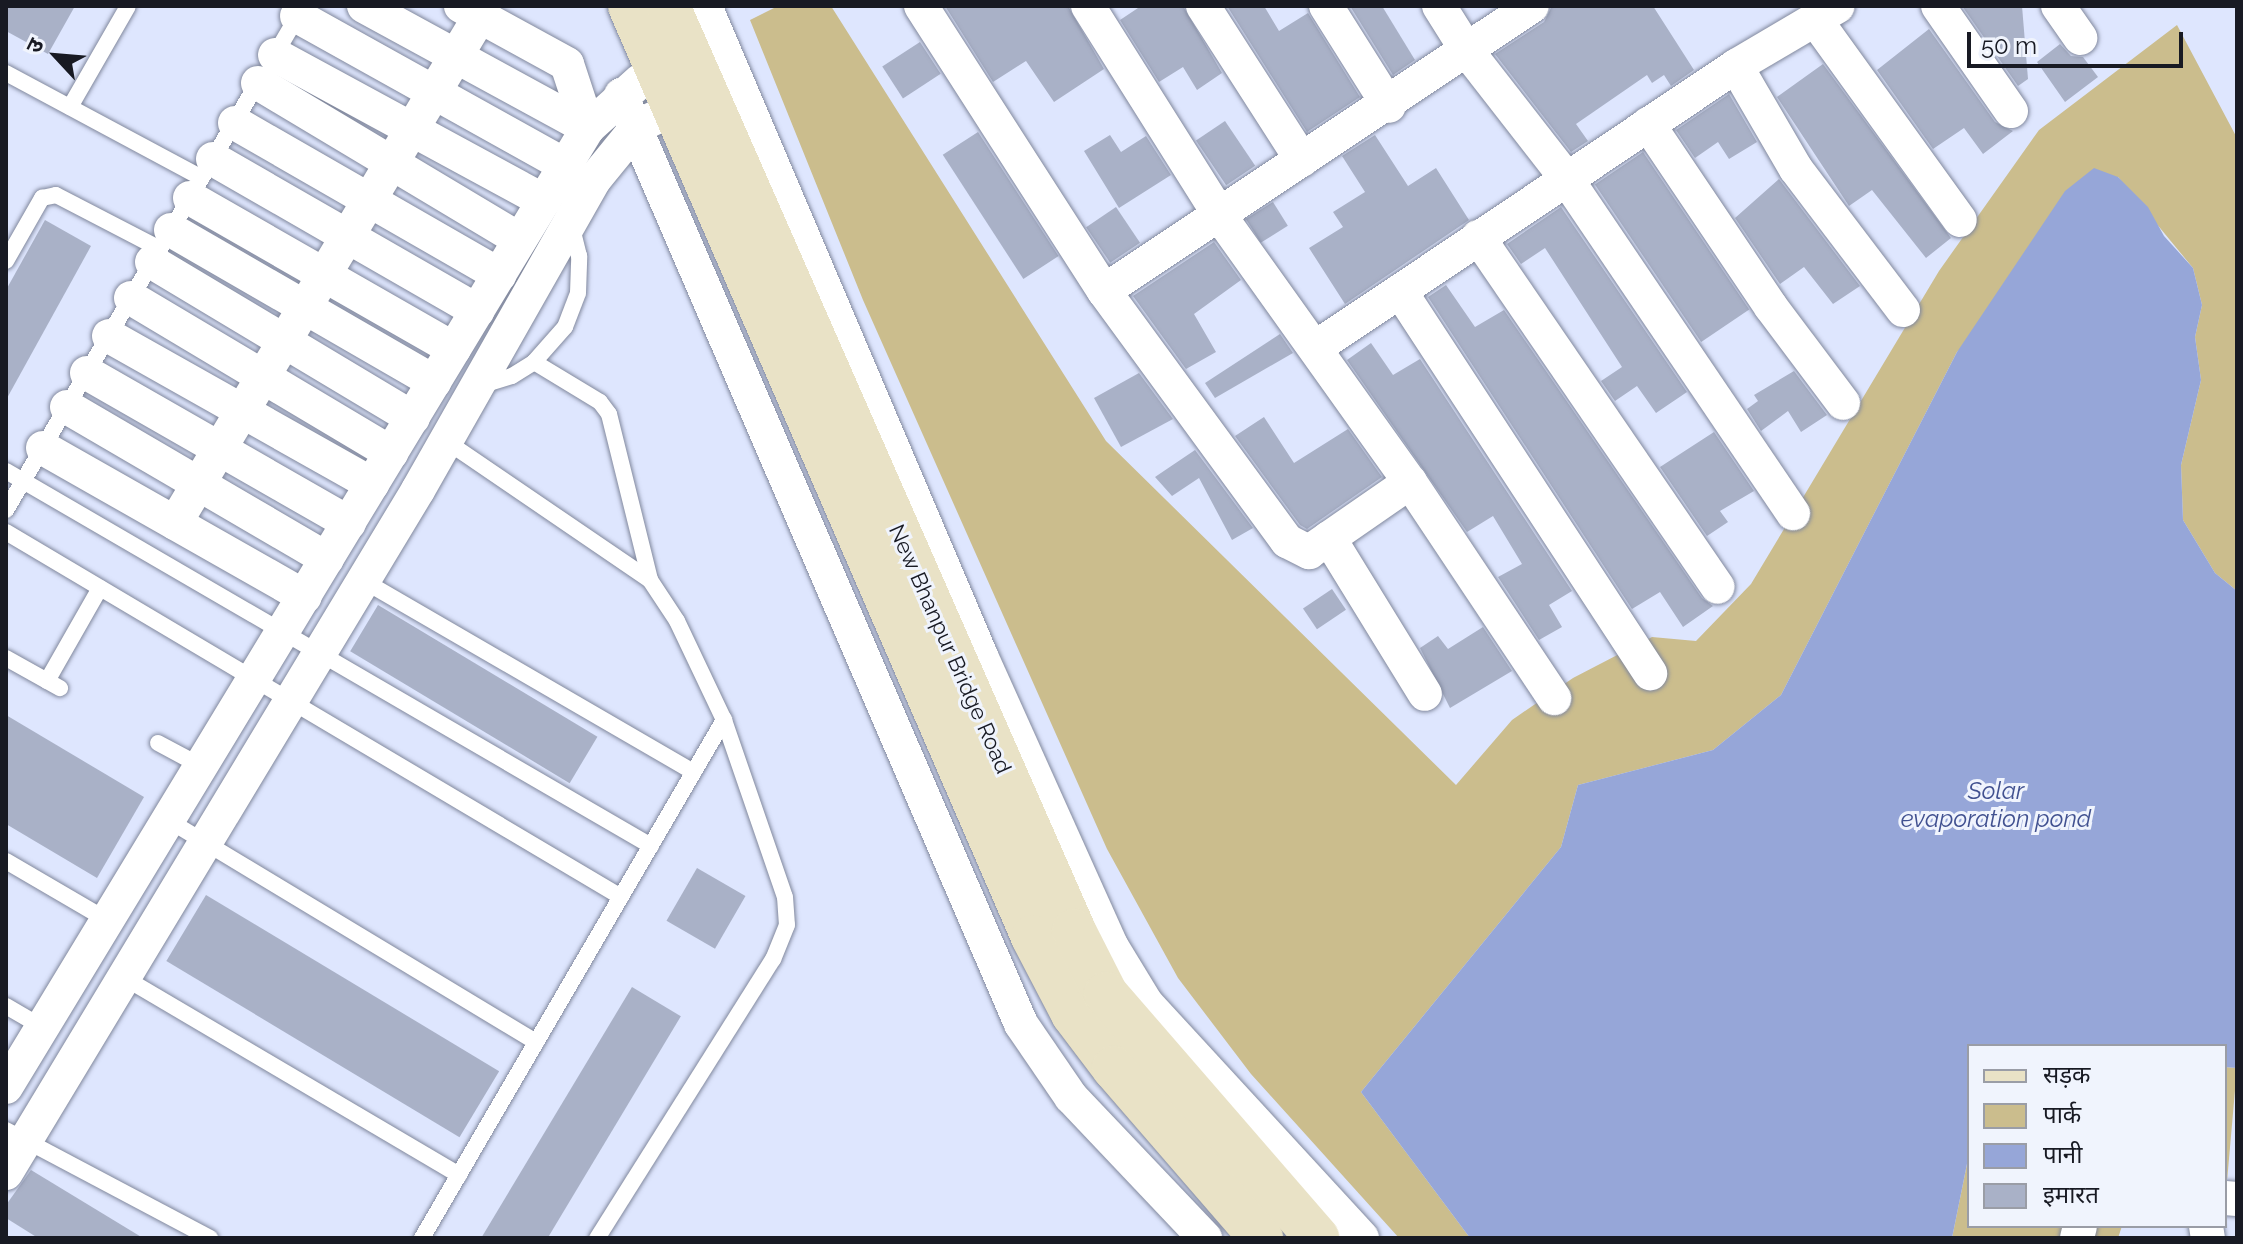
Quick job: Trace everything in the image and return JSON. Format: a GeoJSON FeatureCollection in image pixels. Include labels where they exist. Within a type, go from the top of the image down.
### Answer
{"type":"FeatureCollection","features":[{"type":"Feature","properties":{"kind":"street"},"geometry":{"type":"LineString","coordinates":[[364,6],[588,128]]}},
{"type":"Feature","properties":{"kind":"street","name":"New Bhanpur Bridge Road"},"geometry":{"type":"LineString","coordinates":[[630,6],[689,53]]}},
{"type":"Feature","properties":{"kind":"street","name":"New Bhanpur Bridge Road"},"geometry":{"type":"LineString","coordinates":[[668,6],[689,53],[689,102],[1033,937],[1073,1014],[1261,1238]]}},
{"type":"Feature","properties":{"kind":"street"},"geometry":{"type":"LineString","coordinates":[[6,1087],[588,128],[621,95],[689,53],[705,6]]}},
{"type":"Feature","properties":{"kind":"street"},"geometry":{"type":"LineString","coordinates":[[921,6],[1104,291],[1287,541],[1309,552],[1410,482]]}},
{"type":"Feature","properties":{"kind":"street"},"geometry":{"type":"LineString","coordinates":[[1088,6],[1220,216],[1410,482],[1554,698]]}},
{"type":"Feature","properties":{"kind":"street"},"geometry":{"type":"LineString","coordinates":[[1203,6],[1302,160]]}},
{"type":"Feature","properties":{"kind":"street"},"geometry":{"type":"LineString","coordinates":[[1326,6],[1389,106]]}},
{"type":"Feature","properties":{"kind":"street"},"geometry":{"type":"LineString","coordinates":[[1439,6],[1468,52],[1566,178],[1793,513]]}},
{"type":"Feature","properties":{"kind":"street"},"geometry":{"type":"LineString","coordinates":[[1104,291],[1389,106],[1532,6]]}},
{"type":"Feature","properties":{"kind":"street"},"geometry":{"type":"LineString","coordinates":[[1938,6],[2011,111]]}},
{"type":"Feature","properties":{"kind":"street"},"geometry":{"type":"LineString","coordinates":[[2058,6],[2080,38]]}},
{"type":"Feature","properties":{"kind":"street"},"geometry":{"type":"LineString","coordinates":[[300,11],[435,93],[565,165]]}},
{"type":"Feature","properties":{"kind":"street"},"geometry":{"type":"LineString","coordinates":[[175,523],[435,93],[455,58],[471,11],[567,64],[588,128]]}},
{"type":"Feature","properties":{"kind":"street"},"geometry":{"type":"LineString","coordinates":[[1315,348],[1736,66],[1828,14],[1960,220]]}},
{"type":"Feature","properties":{"kind":"street"},"geometry":{"type":"LineString","coordinates":[[1736,66],[1796,169],[1903,310]]}},
{"type":"Feature","properties":{"kind":"street"},"geometry":{"type":"LineString","coordinates":[[266,69],[413,130],[544,201]]}},
{"type":"Feature","properties":{"kind":"street"},"geometry":{"type":"LineString","coordinates":[[266,69],[392,164],[520,240]]}},
{"type":"Feature","properties":{"kind":"street"},"geometry":{"type":"LineString","coordinates":[[621,95],[689,102]]}},
{"type":"Feature","properties":{"kind":"street"},"geometry":{"type":"LineString","coordinates":[[6,1173],[16,1135],[123,977],[364,581],[594,180],[689,102]]}},
{"type":"Feature","properties":{"kind":"street"},"geometry":{"type":"LineString","coordinates":[[689,102],[1021,1024],[1071,1097],[1205,1238]]}},
{"type":"Feature","properties":{"kind":"street"},"geometry":{"type":"LineString","coordinates":[[689,102],[981,656],[1112,947],[1146,1003],[1362,1238]]}},
{"type":"Feature","properties":{"kind":"street","name":"New Bhanpur Bridge Road"},"geometry":{"type":"LineString","coordinates":[[689,102],[1106,994],[1317,1238]]}},
{"type":"Feature","properties":{"kind":"street"},"geometry":{"type":"LineString","coordinates":[[235,123],[499,275]]}},
{"type":"Feature","properties":{"kind":"street"},"geometry":{"type":"LineString","coordinates":[[1648,124],[1771,307],[1843,403]]}},
{"type":"Feature","properties":{"kind":"street"},"geometry":{"type":"LineString","coordinates":[[202,178],[348,237],[477,311]]}},
{"type":"Feature","properties":{"kind":"street"},"geometry":{"type":"LineString","coordinates":[[202,178],[325,275],[454,349]]}},
{"type":"Feature","properties":{"kind":"street"},"geometry":{"type":"LineString","coordinates":[[1478,237],[1718,587]]}},
{"type":"Feature","properties":{"kind":"street"},"geometry":{"type":"LineString","coordinates":[[161,247],[305,308],[434,382]]}},
{"type":"Feature","properties":{"kind":"street"},"geometry":{"type":"LineString","coordinates":[[161,247],[285,341],[413,418]]}},
{"type":"Feature","properties":{"kind":"street"},"geometry":{"type":"LineString","coordinates":[[1400,291],[1650,673]]}},
{"type":"Feature","properties":{"kind":"street"},"geometry":{"type":"LineString","coordinates":[[131,298],[391,453]]}},
{"type":"Feature","properties":{"kind":"street"},"geometry":{"type":"LineString","coordinates":[[109,336],[372,484]]}},
{"type":"Feature","properties":{"kind":"street"},"geometry":{"type":"LineString","coordinates":[[87,373],[349,523]]}},
{"type":"Feature","properties":{"kind":"street"},"geometry":{"type":"LineString","coordinates":[[67,407],[327,559]]}},
{"type":"Feature","properties":{"kind":"street"},"geometry":{"type":"LineString","coordinates":[[43,448],[305,597]]}},
{"type":"Feature","properties":{"kind":"street"},"geometry":{"type":"LineString","coordinates":[[1329,538],[1425,694]]}},
{"type":"Feature","properties":{"kind":"lane"},"geometry":{"type":"LineString","coordinates":[[70,107],[128,6]]}},
{"type":"Feature","properties":{"kind":"lane"},"geometry":{"type":"LineString","coordinates":[[6,510],[300,11]]}},
{"type":"Feature","properties":{"kind":"lane"},"geometry":{"type":"LineString","coordinates":[[6,73],[202,178]]}},
{"type":"Feature","properties":{"kind":"lane"},"geometry":{"type":"LineString","coordinates":[[6,261],[42,198],[56,195],[161,247]]}},
{"type":"Feature","properties":{"kind":"lane"},"geometry":{"type":"LineString","coordinates":[[478,387],[512,376],[534,362],[565,327],[578,293],[579,256],[570,221]]}},
{"type":"Feature","properties":{"kind":"lane"},"geometry":{"type":"LineString","coordinates":[[534,362],[600,402],[609,414],[650,580],[677,621],[724,720],[785,897],[787,925],[773,959],[597,1238]]}},
{"type":"Feature","properties":{"kind":"lane"},"geometry":{"type":"LineString","coordinates":[[446,441],[650,580]]}},
{"type":"Feature","properties":{"kind":"lane"},"geometry":{"type":"LineString","coordinates":[[6,471],[651,846]]}},
{"type":"Feature","properties":{"kind":"lane"},"geometry":{"type":"LineString","coordinates":[[6,532],[621,897]]}},
{"type":"Feature","properties":{"kind":"lane"},"geometry":{"type":"LineString","coordinates":[[364,581],[694,772]]}},
{"type":"Feature","properties":{"kind":"lane"},"geometry":{"type":"LineString","coordinates":[[6,658],[54,684],[100,588]]}},
{"type":"Feature","properties":{"kind":"lane"},"geometry":{"type":"LineString","coordinates":[[422,1238],[724,720]]}},
{"type":"Feature","properties":{"kind":"lane"},"geometry":{"type":"LineString","coordinates":[[158,743],[201,766]]}},
{"type":"Feature","properties":{"kind":"lane"},"geometry":{"type":"LineString","coordinates":[[168,820],[536,1042]]}},
{"type":"Feature","properties":{"kind":"lane"},"geometry":{"type":"LineString","coordinates":[[6,861],[107,920]]}},
{"type":"Feature","properties":{"kind":"lane"},"geometry":{"type":"LineString","coordinates":[[123,977],[459,1175]]}},
{"type":"Feature","properties":{"kind":"lane"},"geometry":{"type":"LineString","coordinates":[[6,1006],[42,1027]]}},
{"type":"Feature","properties":{"kind":"lane"},"geometry":{"type":"LineString","coordinates":[[16,1135],[210,1238]]}},
{"type":"Feature","properties":{"kind":"green space"},"geometry":{"type":"Polygon","coordinates":[[[778,6],[831,6],[1106,441],[1456,785],[1512,720],[1573,678],[1652,637],[1696,641],[1751,584],[1939,271],[2039,130],[2177,25],[2237,138],[2237,591],[2215,573],[2183,520],[2181,465],[2201,380],[2195,337],[2202,305],[2193,268],[2118,177],[1957,352],[1781,695],[1713,750],[1578,785],[1561,847],[1361,1092],[1470,1238],[1399,1238],[1251,1074],[1178,978],[1107,849],[863,300],[750,20],[778,6]]]}},
{"type":"Feature","properties":{"kind":"green space"},"geometry":{"type":"Polygon","coordinates":[[[2227,1067],[2237,1068],[2227,1179],[2227,1179],[2227,1067]]]}},
{"type":"Feature","properties":{"kind":"green space"},"geometry":{"type":"Polygon","coordinates":[[[1967,1164],[1967,1228],[2121,1228],[2118,1238],[1952,1238],[1967,1164]]]}},
{"type":"Feature","properties":{"kind":"water","name":"Solar evaporation pond"},"geometry":{"type":"Polygon","coordinates":[[[2094,168],[2118,177],[2148,207],[2164,236],[2193,268],[2202,305],[2195,337],[2201,380],[2181,465],[2183,520],[2215,573],[2237,591],[2237,1068],[2227,1067],[2227,1044],[1967,1044],[1967,1164],[1952,1238],[1470,1238],[1361,1092],[1561,847],[1578,785],[1713,750],[1781,695],[1957,352],[2065,191],[2094,168]]]}},
{"type":"Feature","properties":{"kind":"building"},"geometry":{"type":"Polygon","coordinates":[[[6,6],[75,6],[48,54],[6,31],[6,6]]]}},
{"type":"Feature","properties":{"kind":"building"},"geometry":{"type":"Polygon","coordinates":[[[945,6],[1068,6],[1104,69],[1054,102],[1026,61],[993,82],[945,6]]]}},
{"type":"Feature","properties":{"kind":"building"},"geometry":{"type":"Polygon","coordinates":[[[1141,6],[1183,6],[1222,73],[1197,90],[1183,67],[1159,82],[1120,20],[1141,6]]]}},
{"type":"Feature","properties":{"kind":"building"},"geometry":{"type":"Polygon","coordinates":[[[1227,6],[1264,6],[1279,31],[1308,13],[1360,97],[1307,132],[1227,6]]]}},
{"type":"Feature","properties":{"kind":"building"},"geometry":{"type":"Polygon","coordinates":[[[1350,6],[1382,6],[1415,60],[1393,75],[1350,6]]]}},
{"type":"Feature","properties":{"kind":"building"},"geometry":{"type":"Polygon","coordinates":[[[1552,6],[1653,6],[1694,70],[1671,86],[1664,75],[1652,83],[1647,75],[1576,124],[1588,141],[1571,152],[1495,54],[1544,22],[1552,6]]]}},
{"type":"Feature","properties":{"kind":"building"},"geometry":{"type":"Polygon","coordinates":[[[1962,6],[2022,6],[2028,79],[2018,86],[1962,6]]]}},
{"type":"Feature","properties":{"kind":"building"},"geometry":{"type":"Polygon","coordinates":[[[1929,29],[1995,122],[2013,131],[1983,154],[1964,128],[1933,149],[1877,70],[1929,29]]]}},
{"type":"Feature","properties":{"kind":"building"},"geometry":{"type":"Polygon","coordinates":[[[920,42],[941,74],[903,98],[882,67],[920,42]]]}},
{"type":"Feature","properties":{"kind":"building"},"geometry":{"type":"Polygon","coordinates":[[[2060,44],[2071,56],[2083,57],[2098,77],[2065,102],[2037,62],[2060,44]]]}},
{"type":"Feature","properties":{"kind":"building"},"geometry":{"type":"Polygon","coordinates":[[[1823,64],[1951,238],[1926,258],[1872,190],[1849,206],[1777,97],[1823,64]]]}},
{"type":"Feature","properties":{"kind":"building"},"geometry":{"type":"Polygon","coordinates":[[[1729,94],[1757,142],[1729,159],[1718,142],[1695,158],[1676,130],[1729,94]]]}},
{"type":"Feature","properties":{"kind":"building"},"geometry":{"type":"Polygon","coordinates":[[[1225,121],[1255,166],[1226,185],[1196,141],[1225,121]]]}},
{"type":"Feature","properties":{"kind":"building"},"geometry":{"type":"Polygon","coordinates":[[[978,132],[1059,256],[1023,279],[943,155],[978,132]]]}},
{"type":"Feature","properties":{"kind":"building"},"geometry":{"type":"Polygon","coordinates":[[[1110,135],[1121,152],[1146,136],[1171,175],[1119,208],[1084,151],[1110,135]]]}},
{"type":"Feature","properties":{"kind":"building"},"geometry":{"type":"Polygon","coordinates":[[[1375,135],[1408,186],[1436,168],[1469,220],[1345,304],[1309,248],[1343,227],[1333,212],[1365,192],[1342,156],[1375,135]]]}},
{"type":"Feature","properties":{"kind":"building"},"geometry":{"type":"Polygon","coordinates":[[[1643,152],[1749,310],[1701,342],[1595,184],[1643,152]]]}},
{"type":"Feature","properties":{"kind":"building"},"geometry":{"type":"Polygon","coordinates":[[[1779,179],[1860,286],[1833,304],[1804,267],[1780,284],[1735,218],[1779,179]]]}},
{"type":"Feature","properties":{"kind":"building"},"geometry":{"type":"Polygon","coordinates":[[[1273,202],[1288,226],[1261,243],[1246,219],[1273,202]]]}},
{"type":"Feature","properties":{"kind":"building"},"geometry":{"type":"Polygon","coordinates":[[[1116,207],[1140,243],[1110,263],[1086,227],[1116,207]]]}},
{"type":"Feature","properties":{"kind":"building"},"geometry":{"type":"Polygon","coordinates":[[[1561,207],[1687,392],[1656,413],[1637,386],[1615,401],[1601,381],[1622,367],[1545,248],[1521,264],[1507,244],[1561,207]]]}},
{"type":"Feature","properties":{"kind":"building"},"geometry":{"type":"Polygon","coordinates":[[[45,220],[91,246],[6,400],[6,290],[45,220]]]}},
{"type":"Feature","properties":{"kind":"building"},"geometry":{"type":"Polygon","coordinates":[[[1214,242],[1241,280],[1194,314],[1216,352],[1186,369],[1133,296],[1214,242]]]}},
{"type":"Feature","properties":{"kind":"building"},"geometry":{"type":"Polygon","coordinates":[[[1446,285],[1475,327],[1504,310],[1702,598],[1713,606],[1683,627],[1660,592],[1632,609],[1428,297],[1446,285]]]}},
{"type":"Feature","properties":{"kind":"building"},"geometry":{"type":"Polygon","coordinates":[[[1280,334],[1293,353],[1215,398],[1205,383],[1280,334]]]}},
{"type":"Feature","properties":{"kind":"building"},"geometry":{"type":"Polygon","coordinates":[[[1371,343],[1393,375],[1420,359],[1572,591],[1549,605],[1562,627],[1539,640],[1498,577],[1522,564],[1493,516],[1467,532],[1347,360],[1371,343]]]}},
{"type":"Feature","properties":{"kind":"building"},"geometry":{"type":"Polygon","coordinates":[[[1794,371],[1827,415],[1801,432],[1788,411],[1761,431],[1747,409],[1758,401],[1754,395],[1794,371]]]}},
{"type":"Feature","properties":{"kind":"building"},"geometry":{"type":"Polygon","coordinates":[[[1139,373],[1173,419],[1121,447],[1094,398],[1139,373]]]}},
{"type":"Feature","properties":{"kind":"building"},"geometry":{"type":"Polygon","coordinates":[[[1264,417],[1294,463],[1348,429],[1382,477],[1307,529],[1300,525],[1235,436],[1264,417]]]}},
{"type":"Feature","properties":{"kind":"building"},"geometry":{"type":"Polygon","coordinates":[[[1714,432],[1754,491],[1720,511],[1728,522],[1707,536],[1660,467],[1714,432]]]}},
{"type":"Feature","properties":{"kind":"building"},"geometry":{"type":"Polygon","coordinates":[[[1195,450],[1253,528],[1232,540],[1199,478],[1172,496],[1155,477],[1195,450]]]}},
{"type":"Feature","properties":{"kind":"building"},"geometry":{"type":"Polygon","coordinates":[[[1332,589],[1346,610],[1317,629],[1303,609],[1332,589]]]}},
{"type":"Feature","properties":{"kind":"building"},"geometry":{"type":"Polygon","coordinates":[[[378,605],[597,737],[570,783],[350,651],[378,605]]]}},
{"type":"Feature","properties":{"kind":"building"},"geometry":{"type":"Polygon","coordinates":[[[1483,627],[1512,671],[1450,708],[1420,648],[1438,636],[1448,649],[1483,627]]]}},
{"type":"Feature","properties":{"kind":"building"},"geometry":{"type":"Polygon","coordinates":[[[6,715],[144,797],[97,878],[6,824],[6,715]]]}},
{"type":"Feature","properties":{"kind":"building"},"geometry":{"type":"Polygon","coordinates":[[[697,868],[745,896],[715,949],[666,921],[697,868]]]}},
{"type":"Feature","properties":{"kind":"building"},"geometry":{"type":"Polygon","coordinates":[[[206,895],[499,1071],[459,1137],[166,961],[206,895]]]}},
{"type":"Feature","properties":{"kind":"building"},"geometry":{"type":"Polygon","coordinates":[[[632,987],[681,1016],[548,1238],[481,1238],[632,987]]]}},
{"type":"Feature","properties":{"kind":"building"},"geometry":{"type":"Polygon","coordinates":[[[31,1170],[143,1238],[38,1238],[6,1218],[6,1205],[31,1170]]]}}]}
